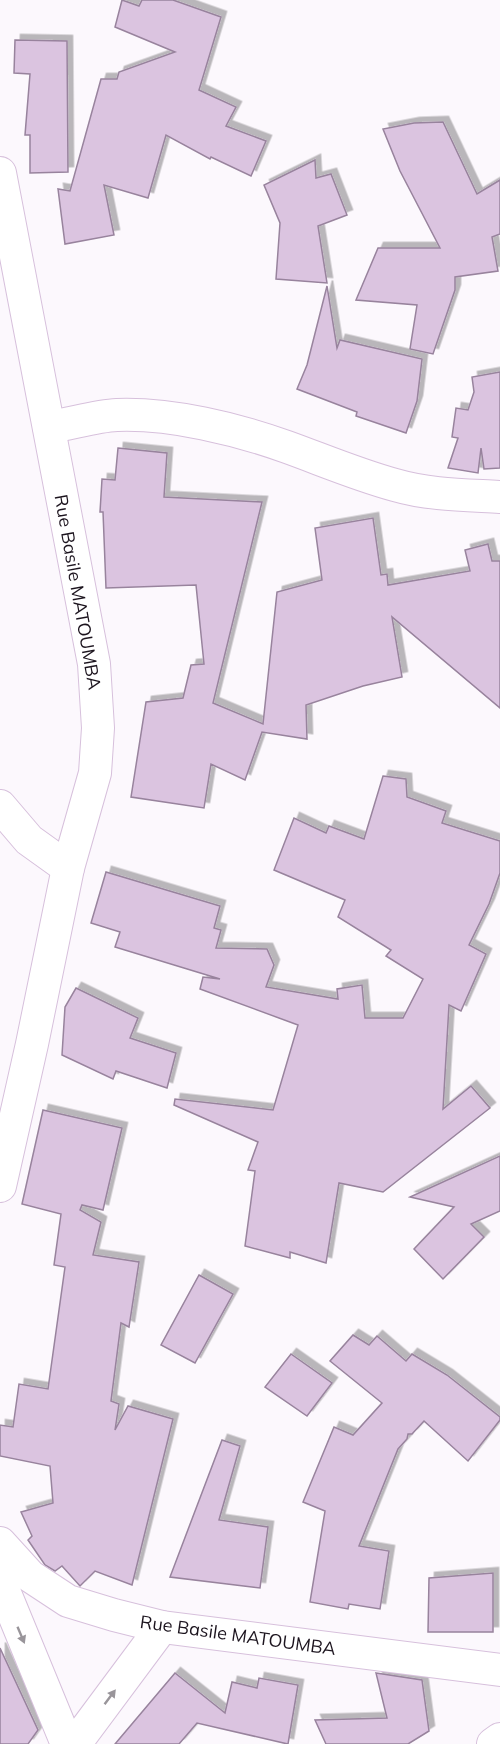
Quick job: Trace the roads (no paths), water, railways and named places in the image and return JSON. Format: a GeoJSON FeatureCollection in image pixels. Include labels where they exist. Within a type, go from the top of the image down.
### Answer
{"type":"FeatureCollection","features":[{"type":"Feature","properties":{"kind":"street","name":"Rue Basile MATOUMBA"},"geometry":{"type":"LineString","coordinates":[[0,173],[94,664],[99,728],[95,773],[68,868],[0,1186]]}},
{"type":"Feature","properties":{"kind":"street"},"geometry":{"type":"LineString","coordinates":[[49,428],[116,415],[165,418],[225,428],[397,486],[448,494],[500,497]]}},
{"type":"Feature","properties":{"kind":"street"},"geometry":{"type":"LineString","coordinates":[[0,806],[29,840],[68,868]]}},
{"type":"Feature","properties":{"kind":"street","name":"Rue Basile MATOUMBA"},"geometry":{"type":"LineString","coordinates":[[0,1543],[30,1576],[68,1601],[114,1616],[162,1627],[500,1670]]}},
{"type":"Feature","properties":{"kind":"street"},"geometry":{"type":"LineString","coordinates":[[0,1581],[67,1744]]}},
{"type":"Feature","properties":{"kind":"street"},"geometry":{"type":"LineString","coordinates":[[75,1744],[162,1627]]}},
{"type":"Feature","properties":{"kind":"street"},"geometry":{"type":"LineString","coordinates":[[494,1744],[500,1739]]}}]}
